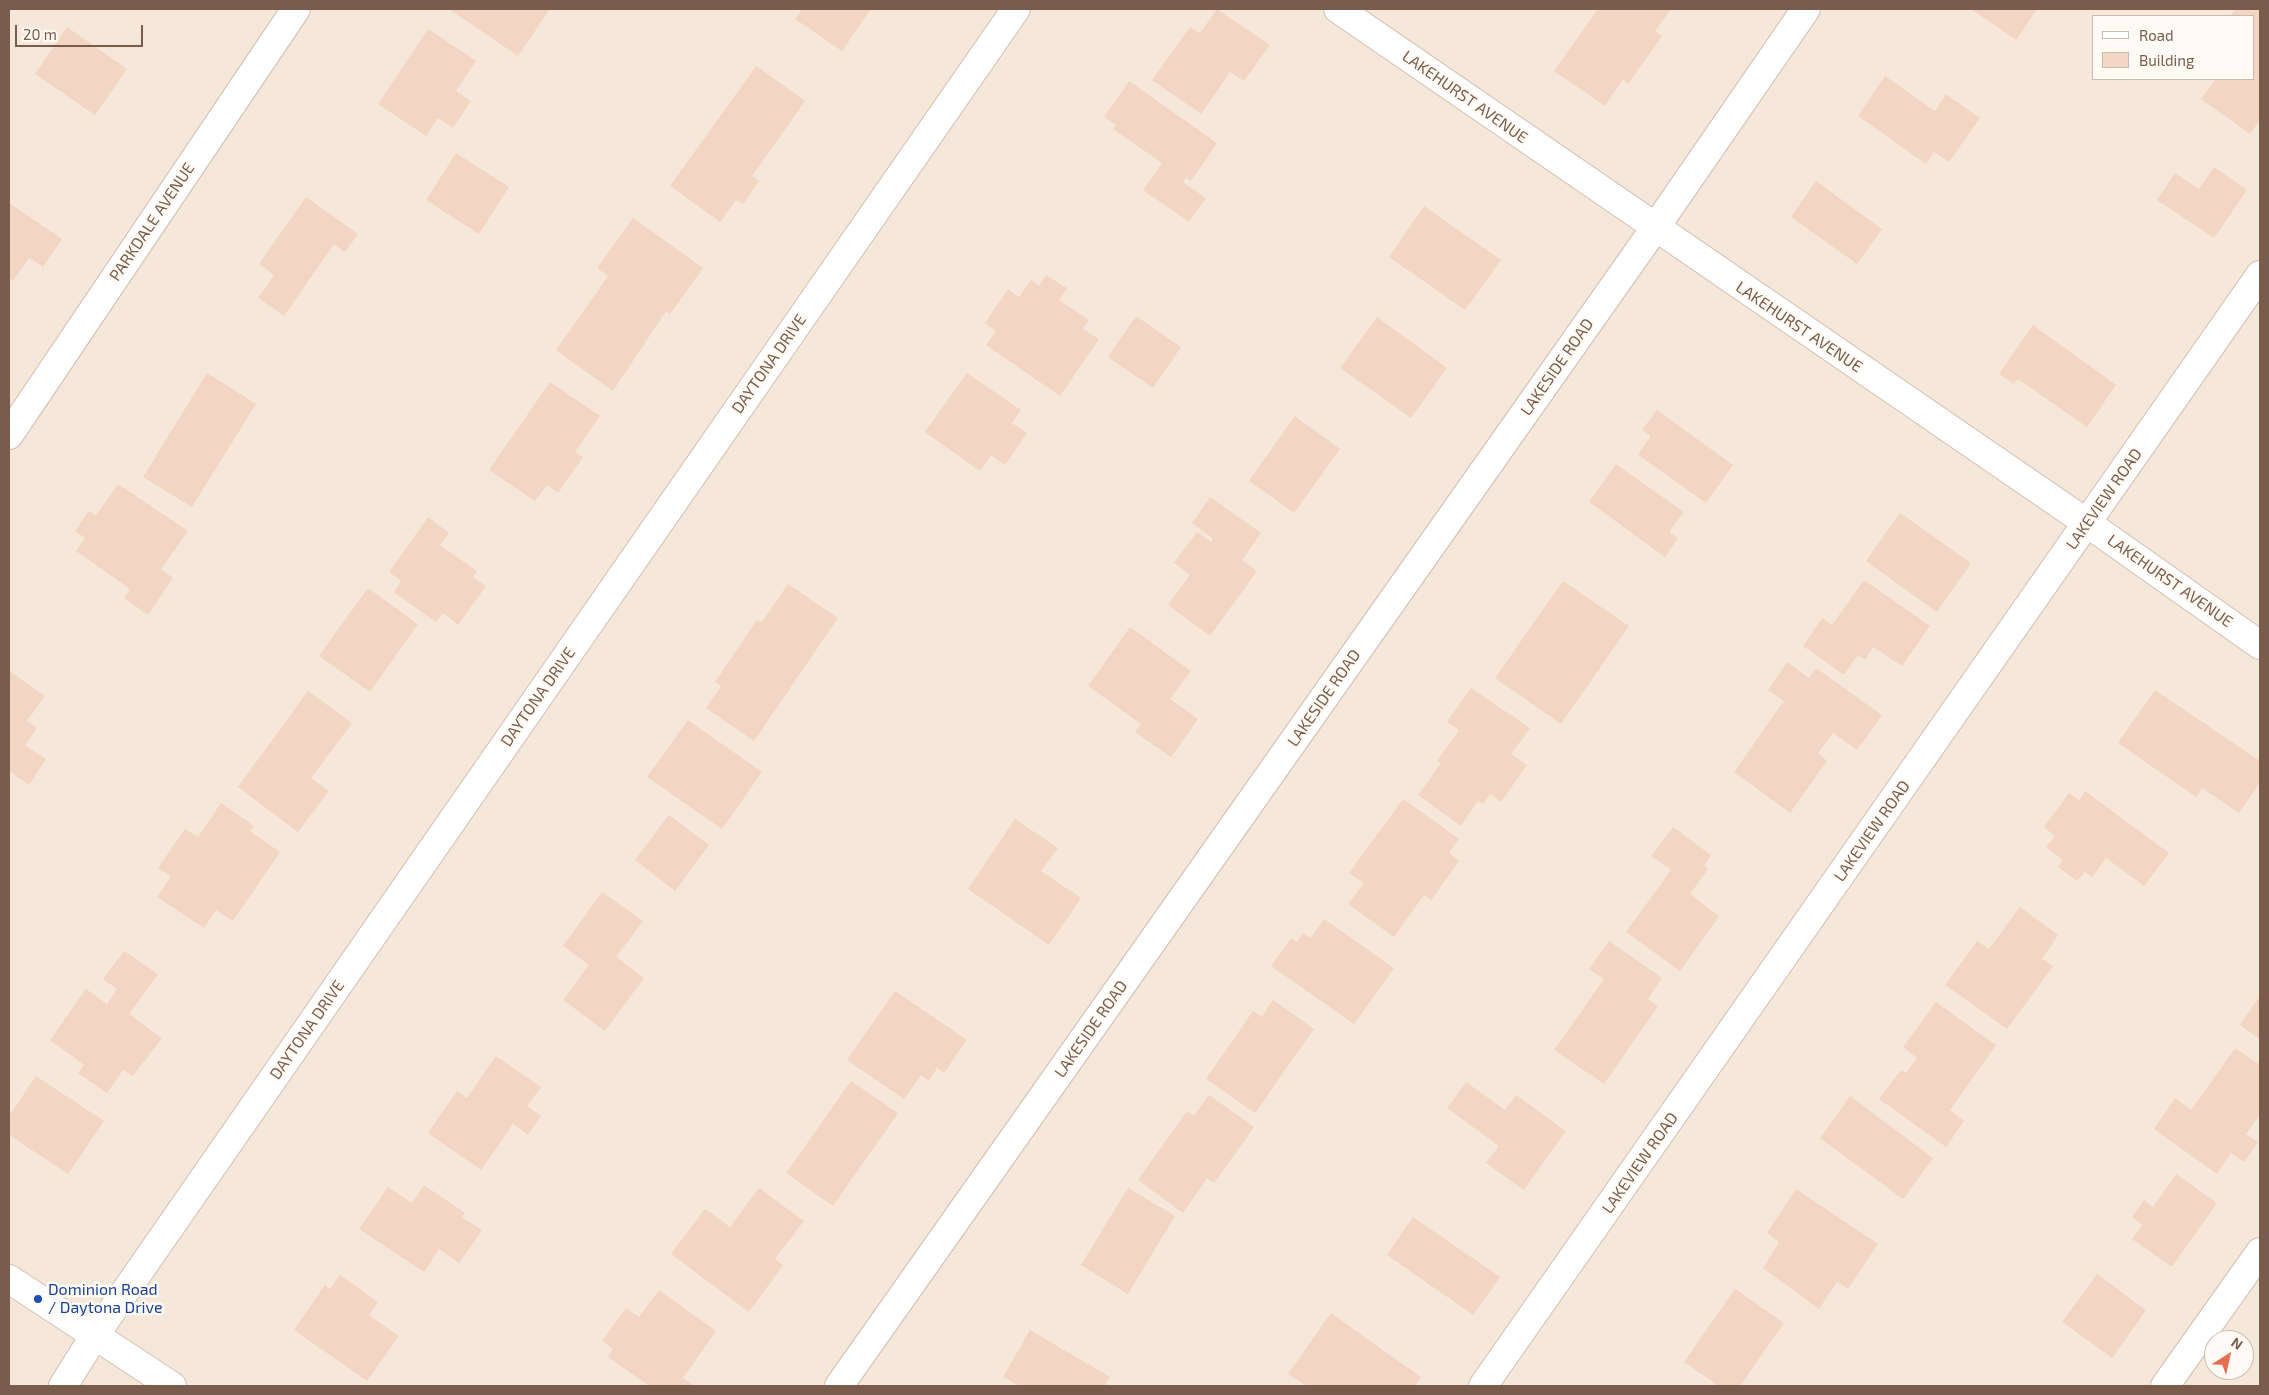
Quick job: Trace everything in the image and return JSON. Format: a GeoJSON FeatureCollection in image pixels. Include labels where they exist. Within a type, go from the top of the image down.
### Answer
{"type":"FeatureCollection","features":[{"type":"Feature","properties":{"kind":"street","name":"PARKDALE AVENUE"},"geometry":{"type":"LineString","coordinates":[[9,435],[296,9]]}},
{"type":"Feature","properties":{"kind":"street","name":"DAYTONA DRIVE"},"geometry":{"type":"LineString","coordinates":[[62,1386],[95,1335],[1016,9]]}},
{"type":"Feature","properties":{"kind":"street","name":"LAKEHURST AVENUE"},"geometry":{"type":"LineString","coordinates":[[1338,9],[2087,523],[2260,645]]}},
{"type":"Feature","properties":{"kind":"street","name":"LAKESIDE ROAD"},"geometry":{"type":"LineString","coordinates":[[839,1386],[1655,228],[1806,9]]}},
{"type":"Feature","properties":{"kind":"street","name":"LAKEVIEW ROAD"},"geometry":{"type":"LineString","coordinates":[[1484,1386],[2260,275]]}},
{"type":"Feature","properties":{"kind":"street"},"geometry":{"type":"LineString","coordinates":[[2166,1386],[2260,1252]]}},
{"type":"Feature","properties":{"kind":"street"},"geometry":{"type":"LineString","coordinates":[[9,1279],[172,1386]]}},
{"type":"Feature","properties":{"kind":"shaded area"},"geometry":{"type":"Polygon","coordinates":[[[9,9],[2260,9],[2260,1386],[9,1386],[9,9]]]}},
{"type":"Feature","properties":{"kind":"building"},"geometry":{"type":"Polygon","coordinates":[[[449,9],[550,9],[518,56],[449,9]]]}},
{"type":"Feature","properties":{"kind":"building"},"geometry":{"type":"Polygon","coordinates":[[[802,9],[871,9],[842,51],[795,19],[802,9]]]}},
{"type":"Feature","properties":{"kind":"building"},"geometry":{"type":"Polygon","coordinates":[[[1217,9],[1270,45],[1244,81],[1230,72],[1201,114],[1152,80],[1190,27],[1200,33],[1217,9]]]}},
{"type":"Feature","properties":{"kind":"building"},"geometry":{"type":"Polygon","coordinates":[[[1598,9],[1671,9],[1655,31],[1662,36],[1628,84],[1623,79],[1605,106],[1554,71],[1598,9]]]}},
{"type":"Feature","properties":{"kind":"building"},"geometry":{"type":"Polygon","coordinates":[[[1971,9],[2037,9],[2016,40],[1971,9]]]}},
{"type":"Feature","properties":{"kind":"building"},"geometry":{"type":"Polygon","coordinates":[[[2236,9],[2260,9],[2260,120],[2250,134],[2201,99],[2215,80],[2254,80],[2254,15],[2231,15],[2236,9]]]}},
{"type":"Feature","properties":{"kind":"building"},"geometry":{"type":"Polygon","coordinates":[[[67,27],[127,69],[95,115],[35,74],[67,27]]]}},
{"type":"Feature","properties":{"kind":"building"},"geometry":{"type":"Polygon","coordinates":[[[428,29],[476,61],[456,91],[471,101],[453,128],[438,118],[426,136],[378,104],[428,29]]]}},
{"type":"Feature","properties":{"kind":"building"},"geometry":{"type":"Polygon","coordinates":[[[756,66],[805,101],[752,176],[759,181],[743,204],[736,200],[720,222],[670,186],[756,66]]]}},
{"type":"Feature","properties":{"kind":"building"},"geometry":{"type":"Polygon","coordinates":[[[1885,76],[1935,111],[1946,94],[1980,118],[1949,162],[1934,152],[1926,164],[1858,116],[1885,76]]]}},
{"type":"Feature","properties":{"kind":"building"},"geometry":{"type":"Polygon","coordinates":[[[1129,81],[1217,143],[1191,181],[1186,177],[1183,182],[1206,198],[1189,222],[1143,190],[1162,163],[1113,129],[1116,125],[1104,117],[1129,81]]]}},
{"type":"Feature","properties":{"kind":"building"},"geometry":{"type":"Polygon","coordinates":[[[456,153],[509,187],[479,234],[426,200],[456,153]]]}},
{"type":"Feature","properties":{"kind":"building"},"geometry":{"type":"Polygon","coordinates":[[[2214,167],[2247,190],[2214,238],[2157,200],[2175,173],[2199,189],[2214,167]]]}},
{"type":"Feature","properties":{"kind":"building"},"geometry":{"type":"Polygon","coordinates":[[[1816,181],[1882,229],[1857,264],[1791,217],[1816,181]]]}},
{"type":"Feature","properties":{"kind":"building"},"geometry":{"type":"Polygon","coordinates":[[[306,197],[358,234],[345,252],[334,244],[284,316],[258,298],[274,275],[259,264],[306,197]]]}},
{"type":"Feature","properties":{"kind":"building"},"geometry":{"type":"Polygon","coordinates":[[[9,203],[62,239],[43,267],[29,258],[13,281],[9,278],[9,203]]]}},
{"type":"Feature","properties":{"kind":"building"},"geometry":{"type":"Polygon","coordinates":[[[1424,206],[1501,260],[1465,310],[1389,257],[1424,206]]]}},
{"type":"Feature","properties":{"kind":"building"},"geometry":{"type":"Polygon","coordinates":[[[633,218],[703,268],[670,314],[666,311],[613,391],[556,350],[608,276],[597,268],[633,218]]]}},
{"type":"Feature","properties":{"kind":"building"},"geometry":{"type":"Polygon","coordinates":[[[1046,275],[1067,288],[1059,300],[1089,320],[1083,329],[1099,339],[1060,396],[986,345],[996,331],[985,323],[1008,289],[1019,297],[1031,280],[1039,286],[1046,275]]]}},
{"type":"Feature","properties":{"kind":"building"},"geometry":{"type":"Polygon","coordinates":[[[1136,316],[1181,347],[1153,388],[1108,357],[1136,316]]]}},
{"type":"Feature","properties":{"kind":"building"},"geometry":{"type":"Polygon","coordinates":[[[1377,317],[1447,368],[1411,418],[1340,368],[1377,317]]]}},
{"type":"Feature","properties":{"kind":"building"},"geometry":{"type":"Polygon","coordinates":[[[2033,325],[2116,385],[2087,427],[2018,379],[2014,384],[1999,374],[2033,325]]]}},
{"type":"Feature","properties":{"kind":"building"},"geometry":{"type":"Polygon","coordinates":[[[207,373],[256,404],[192,507],[143,477],[207,373]]]}},
{"type":"Feature","properties":{"kind":"building"},"geometry":{"type":"Polygon","coordinates":[[[967,373],[1021,410],[1012,423],[1027,433],[1005,465],[991,455],[980,471],[925,432],[967,373]]]}},
{"type":"Feature","properties":{"kind":"building"},"geometry":{"type":"Polygon","coordinates":[[[550,382],[600,416],[575,452],[583,457],[558,493],[547,485],[535,501],[489,470],[550,382]]]}},
{"type":"Feature","properties":{"kind":"building"},"geometry":{"type":"Polygon","coordinates":[[[1657,410],[1733,465],[1706,503],[1638,455],[1651,436],[1642,430],[1657,410]]]}},
{"type":"Feature","properties":{"kind":"building"},"geometry":{"type":"Polygon","coordinates":[[[1295,416],[1340,449],[1294,513],[1249,481],[1295,416]]]}},
{"type":"Feature","properties":{"kind":"building"},"geometry":{"type":"Polygon","coordinates":[[[1616,464],[1684,512],[1669,532],[1678,538],[1665,557],[1589,502],[1616,464]]]}},
{"type":"Feature","properties":{"kind":"building"},"geometry":{"type":"Polygon","coordinates":[[[118,484],[188,531],[161,569],[173,578],[148,615],[124,598],[130,589],[76,551],[85,538],[75,531],[89,511],[96,516],[118,484]]]}},
{"type":"Feature","properties":{"kind":"building"},"geometry":{"type":"Polygon","coordinates":[[[1210,497],[1261,533],[1242,560],[1257,571],[1210,636],[1168,605],[1190,575],[1174,563],[1197,532],[1211,542],[1213,539],[1192,523],[1210,497]]]}},
{"type":"Feature","properties":{"kind":"building"},"geometry":{"type":"Polygon","coordinates":[[[1900,513],[1971,563],[1937,612],[1866,561],[1900,513]]]}},
{"type":"Feature","properties":{"kind":"building"},"geometry":{"type":"Polygon","coordinates":[[[428,517],[449,533],[440,545],[477,571],[473,577],[486,586],[458,625],[443,613],[436,622],[394,592],[401,581],[389,572],[428,517]]]}},
{"type":"Feature","properties":{"kind":"building"},"geometry":{"type":"Polygon","coordinates":[[[1864,580],[1930,626],[1902,666],[1873,647],[1865,660],[1858,655],[1844,675],[1803,646],[1822,618],[1832,625],[1864,580]]]}},
{"type":"Feature","properties":{"kind":"building"},"geometry":{"type":"Polygon","coordinates":[[[1563,581],[1629,626],[1561,724],[1495,678],[1563,581]]]}},
{"type":"Feature","properties":{"kind":"building"},"geometry":{"type":"Polygon","coordinates":[[[788,584],[838,618],[754,741],[706,708],[721,686],[715,682],[757,620],[762,622],[788,584]]]}},
{"type":"Feature","properties":{"kind":"building"},"geometry":{"type":"Polygon","coordinates":[[[368,588],[418,624],[370,692],[319,656],[368,588]]]}},
{"type":"Feature","properties":{"kind":"building"},"geometry":{"type":"Polygon","coordinates":[[[1130,627],[1191,671],[1170,699],[1198,719],[1171,757],[1135,732],[1141,724],[1088,686],[1130,627]]]}},
{"type":"Feature","properties":{"kind":"building"},"geometry":{"type":"Polygon","coordinates":[[[1787,662],[1809,678],[1816,668],[1882,715],[1857,750],[1833,733],[1818,753],[1827,761],[1790,813],[1734,772],[1784,701],[1768,690],[1787,662]]]}},
{"type":"Feature","properties":{"kind":"building"},"geometry":{"type":"Polygon","coordinates":[[[9,671],[45,696],[27,721],[37,728],[25,745],[46,759],[29,785],[9,771],[9,671]]]}},
{"type":"Feature","properties":{"kind":"building"},"geometry":{"type":"Polygon","coordinates":[[[1471,688],[1530,728],[1511,754],[1527,765],[1501,802],[1490,794],[1483,804],[1478,801],[1461,826],[1418,795],[1441,763],[1437,761],[1459,730],[1447,722],[1471,688]]]}},
{"type":"Feature","properties":{"kind":"building"},"geometry":{"type":"Polygon","coordinates":[[[2155,690],[2260,761],[2260,782],[2239,813],[2202,788],[2196,797],[2118,743],[2155,690]]]}},
{"type":"Feature","properties":{"kind":"building"},"geometry":{"type":"Polygon","coordinates":[[[308,691],[352,723],[311,778],[329,791],[298,832],[238,787],[308,691]]]}},
{"type":"Feature","properties":{"kind":"building"},"geometry":{"type":"Polygon","coordinates":[[[688,720],[762,772],[722,829],[647,777],[688,720]]]}},
{"type":"Feature","properties":{"kind":"building"},"geometry":{"type":"Polygon","coordinates":[[[2085,791],[2169,853],[2144,886],[2106,858],[2092,877],[2085,872],[2077,881],[2058,867],[2063,860],[2046,847],[2055,836],[2044,827],[2069,793],[2079,800],[2085,791]]]}},
{"type":"Feature","properties":{"kind":"building"},"geometry":{"type":"Polygon","coordinates":[[[1403,799],[1459,839],[1449,853],[1459,861],[1431,900],[1424,895],[1394,937],[1348,904],[1364,883],[1349,873],[1403,799]]]}},
{"type":"Feature","properties":{"kind":"building"},"geometry":{"type":"Polygon","coordinates":[[[221,803],[254,826],[250,831],[280,852],[233,921],[216,910],[204,928],[157,897],[171,876],[158,868],[185,829],[198,837],[221,803]]]}},
{"type":"Feature","properties":{"kind":"building"},"geometry":{"type":"Polygon","coordinates":[[[669,815],[709,845],[675,891],[635,860],[669,815]]]}},
{"type":"Feature","properties":{"kind":"building"},"geometry":{"type":"Polygon","coordinates":[[[1015,819],[1058,848],[1041,871],[1081,898],[1049,945],[968,889],[1015,819]]]}},
{"type":"Feature","properties":{"kind":"building"},"geometry":{"type":"Polygon","coordinates":[[[1673,827],[1711,855],[1704,866],[1708,869],[1690,894],[1719,916],[1680,971],[1626,932],[1671,870],[1651,856],[1673,827]]]}},
{"type":"Feature","properties":{"kind":"building"},"geometry":{"type":"Polygon","coordinates":[[[602,892],[643,921],[616,957],[644,978],[605,1031],[563,1000],[589,965],[563,946],[602,892]]]}},
{"type":"Feature","properties":{"kind":"building"},"geometry":{"type":"Polygon","coordinates":[[[2020,907],[2058,935],[2042,959],[2053,966],[2007,1029],[1945,985],[1977,941],[1989,949],[2020,907]]]}},
{"type":"Feature","properties":{"kind":"building"},"geometry":{"type":"Polygon","coordinates":[[[1324,919],[1394,968],[1354,1024],[1271,966],[1291,938],[1297,942],[1303,933],[1311,938],[1324,919]]]}},
{"type":"Feature","properties":{"kind":"building"},"geometry":{"type":"Polygon","coordinates":[[[1609,941],[1662,978],[1648,999],[1658,1006],[1604,1084],[1554,1050],[1604,979],[1589,969],[1609,941]]]}},
{"type":"Feature","properties":{"kind":"building"},"geometry":{"type":"Polygon","coordinates":[[[124,951],[158,974],[129,1014],[162,1038],[133,1076],[123,1070],[107,1093],[78,1073],[84,1065],[50,1040],[86,989],[107,1004],[117,989],[103,979],[124,951]]]}},
{"type":"Feature","properties":{"kind":"building"},"geometry":{"type":"Polygon","coordinates":[[[895,991],[967,1040],[944,1073],[937,1068],[929,1081],[921,1075],[904,1099],[847,1060],[895,991]]]}},
{"type":"Feature","properties":{"kind":"building"},"geometry":{"type":"Polygon","coordinates":[[[2260,996],[2260,1039],[2240,1025],[2260,996]]]}},
{"type":"Feature","properties":{"kind":"building"},"geometry":{"type":"Polygon","coordinates":[[[1273,1000],[1314,1029],[1255,1113],[1206,1079],[1253,1011],[1262,1017],[1273,1000]]]}},
{"type":"Feature","properties":{"kind":"building"},"geometry":{"type":"Polygon","coordinates":[[[1936,1002],[1996,1045],[1950,1110],[1964,1121],[1946,1147],[1879,1099],[1901,1070],[1906,1073],[1917,1058],[1903,1047],[1936,1002]]]}},
{"type":"Feature","properties":{"kind":"building"},"geometry":{"type":"Polygon","coordinates":[[[2235,1048],[2260,1065],[2260,1114],[2246,1134],[2258,1142],[2244,1162],[2231,1153],[2217,1174],[2154,1129],[2175,1098],[2191,1110],[2235,1048]]]}},
{"type":"Feature","properties":{"kind":"building"},"geometry":{"type":"Polygon","coordinates":[[[496,1056],[541,1087],[527,1106],[541,1116],[528,1135],[513,1124],[481,1170],[428,1133],[457,1091],[467,1098],[496,1056]]]}},
{"type":"Feature","properties":{"kind":"building"},"geometry":{"type":"Polygon","coordinates":[[[36,1076],[104,1121],[68,1174],[9,1135],[9,1116],[36,1076]]]}},
{"type":"Feature","properties":{"kind":"building"},"geometry":{"type":"Polygon","coordinates":[[[851,1081],[898,1113],[833,1206],[786,1173],[851,1081]]]}},
{"type":"Feature","properties":{"kind":"building"},"geometry":{"type":"Polygon","coordinates":[[[1466,1082],[1505,1110],[1516,1095],[1566,1131],[1524,1190],[1486,1163],[1499,1146],[1447,1108],[1466,1082]]]}},
{"type":"Feature","properties":{"kind":"building"},"geometry":{"type":"Polygon","coordinates":[[[1209,1095],[1254,1127],[1214,1183],[1207,1178],[1183,1213],[1138,1180],[1187,1111],[1194,1116],[1209,1095]]]}},
{"type":"Feature","properties":{"kind":"building"},"geometry":{"type":"Polygon","coordinates":[[[1850,1096],[1933,1158],[1903,1199],[1820,1138],[1850,1096]]]}},
{"type":"Feature","properties":{"kind":"building"},"geometry":{"type":"Polygon","coordinates":[[[2176,1174],[2217,1203],[2172,1267],[2132,1239],[2142,1225],[2132,1217],[2144,1200],[2153,1207],[2176,1174]]]}},
{"type":"Feature","properties":{"kind":"building"},"geometry":{"type":"Polygon","coordinates":[[[424,1185],[465,1213],[462,1217],[482,1230],[459,1263],[439,1249],[424,1272],[359,1229],[388,1187],[412,1203],[424,1185]]]}},
{"type":"Feature","properties":{"kind":"building"},"geometry":{"type":"Polygon","coordinates":[[[759,1188],[804,1221],[775,1259],[783,1265],[749,1312],[671,1254],[705,1209],[730,1227],[759,1188]]]}},
{"type":"Feature","properties":{"kind":"building"},"geometry":{"type":"Polygon","coordinates":[[[1128,1188],[1175,1216],[1128,1294],[1081,1265],[1128,1188]]]}},
{"type":"Feature","properties":{"kind":"building"},"geometry":{"type":"Polygon","coordinates":[[[1796,1189],[1878,1244],[1848,1289],[1837,1282],[1819,1309],[1763,1268],[1779,1242],[1767,1233],[1796,1189]]]}},
{"type":"Feature","properties":{"kind":"building"},"geometry":{"type":"Polygon","coordinates":[[[1413,1217],[1500,1277],[1473,1315],[1387,1255],[1413,1217]]]}},
{"type":"Feature","properties":{"kind":"building"},"geometry":{"type":"Polygon","coordinates":[[[2097,1274],[2146,1310],[2112,1358],[2062,1322],[2097,1274]]]}},
{"type":"Feature","properties":{"kind":"building"},"geometry":{"type":"Polygon","coordinates":[[[340,1275],[378,1302],[369,1315],[399,1336],[367,1381],[294,1330],[325,1285],[330,1289],[340,1275]]]}},
{"type":"Feature","properties":{"kind":"building"},"geometry":{"type":"Polygon","coordinates":[[[1735,1289],[1784,1323],[1740,1386],[1719,1386],[1684,1362],[1735,1289]]]}},
{"type":"Feature","properties":{"kind":"building"},"geometry":{"type":"Polygon","coordinates":[[[659,1290],[716,1331],[683,1378],[695,1386],[649,1386],[608,1357],[613,1349],[602,1341],[626,1308],[639,1317],[659,1290]]]}},
{"type":"Feature","properties":{"kind":"building"},"geometry":{"type":"Polygon","coordinates":[[[1331,1313],[1421,1377],[1415,1386],[1307,1386],[1288,1374],[1331,1313]]]}},
{"type":"Feature","properties":{"kind":"building"},"geometry":{"type":"Polygon","coordinates":[[[1030,1330],[1110,1377],[1105,1386],[1019,1386],[1003,1377],[1030,1330]]]}},
{"type":"Feature","properties":{"kind":"place","name":"Dominion Road / Daytona Drive"},"geometry":{"type":"Point","coordinates":[38,1299]}}]}
